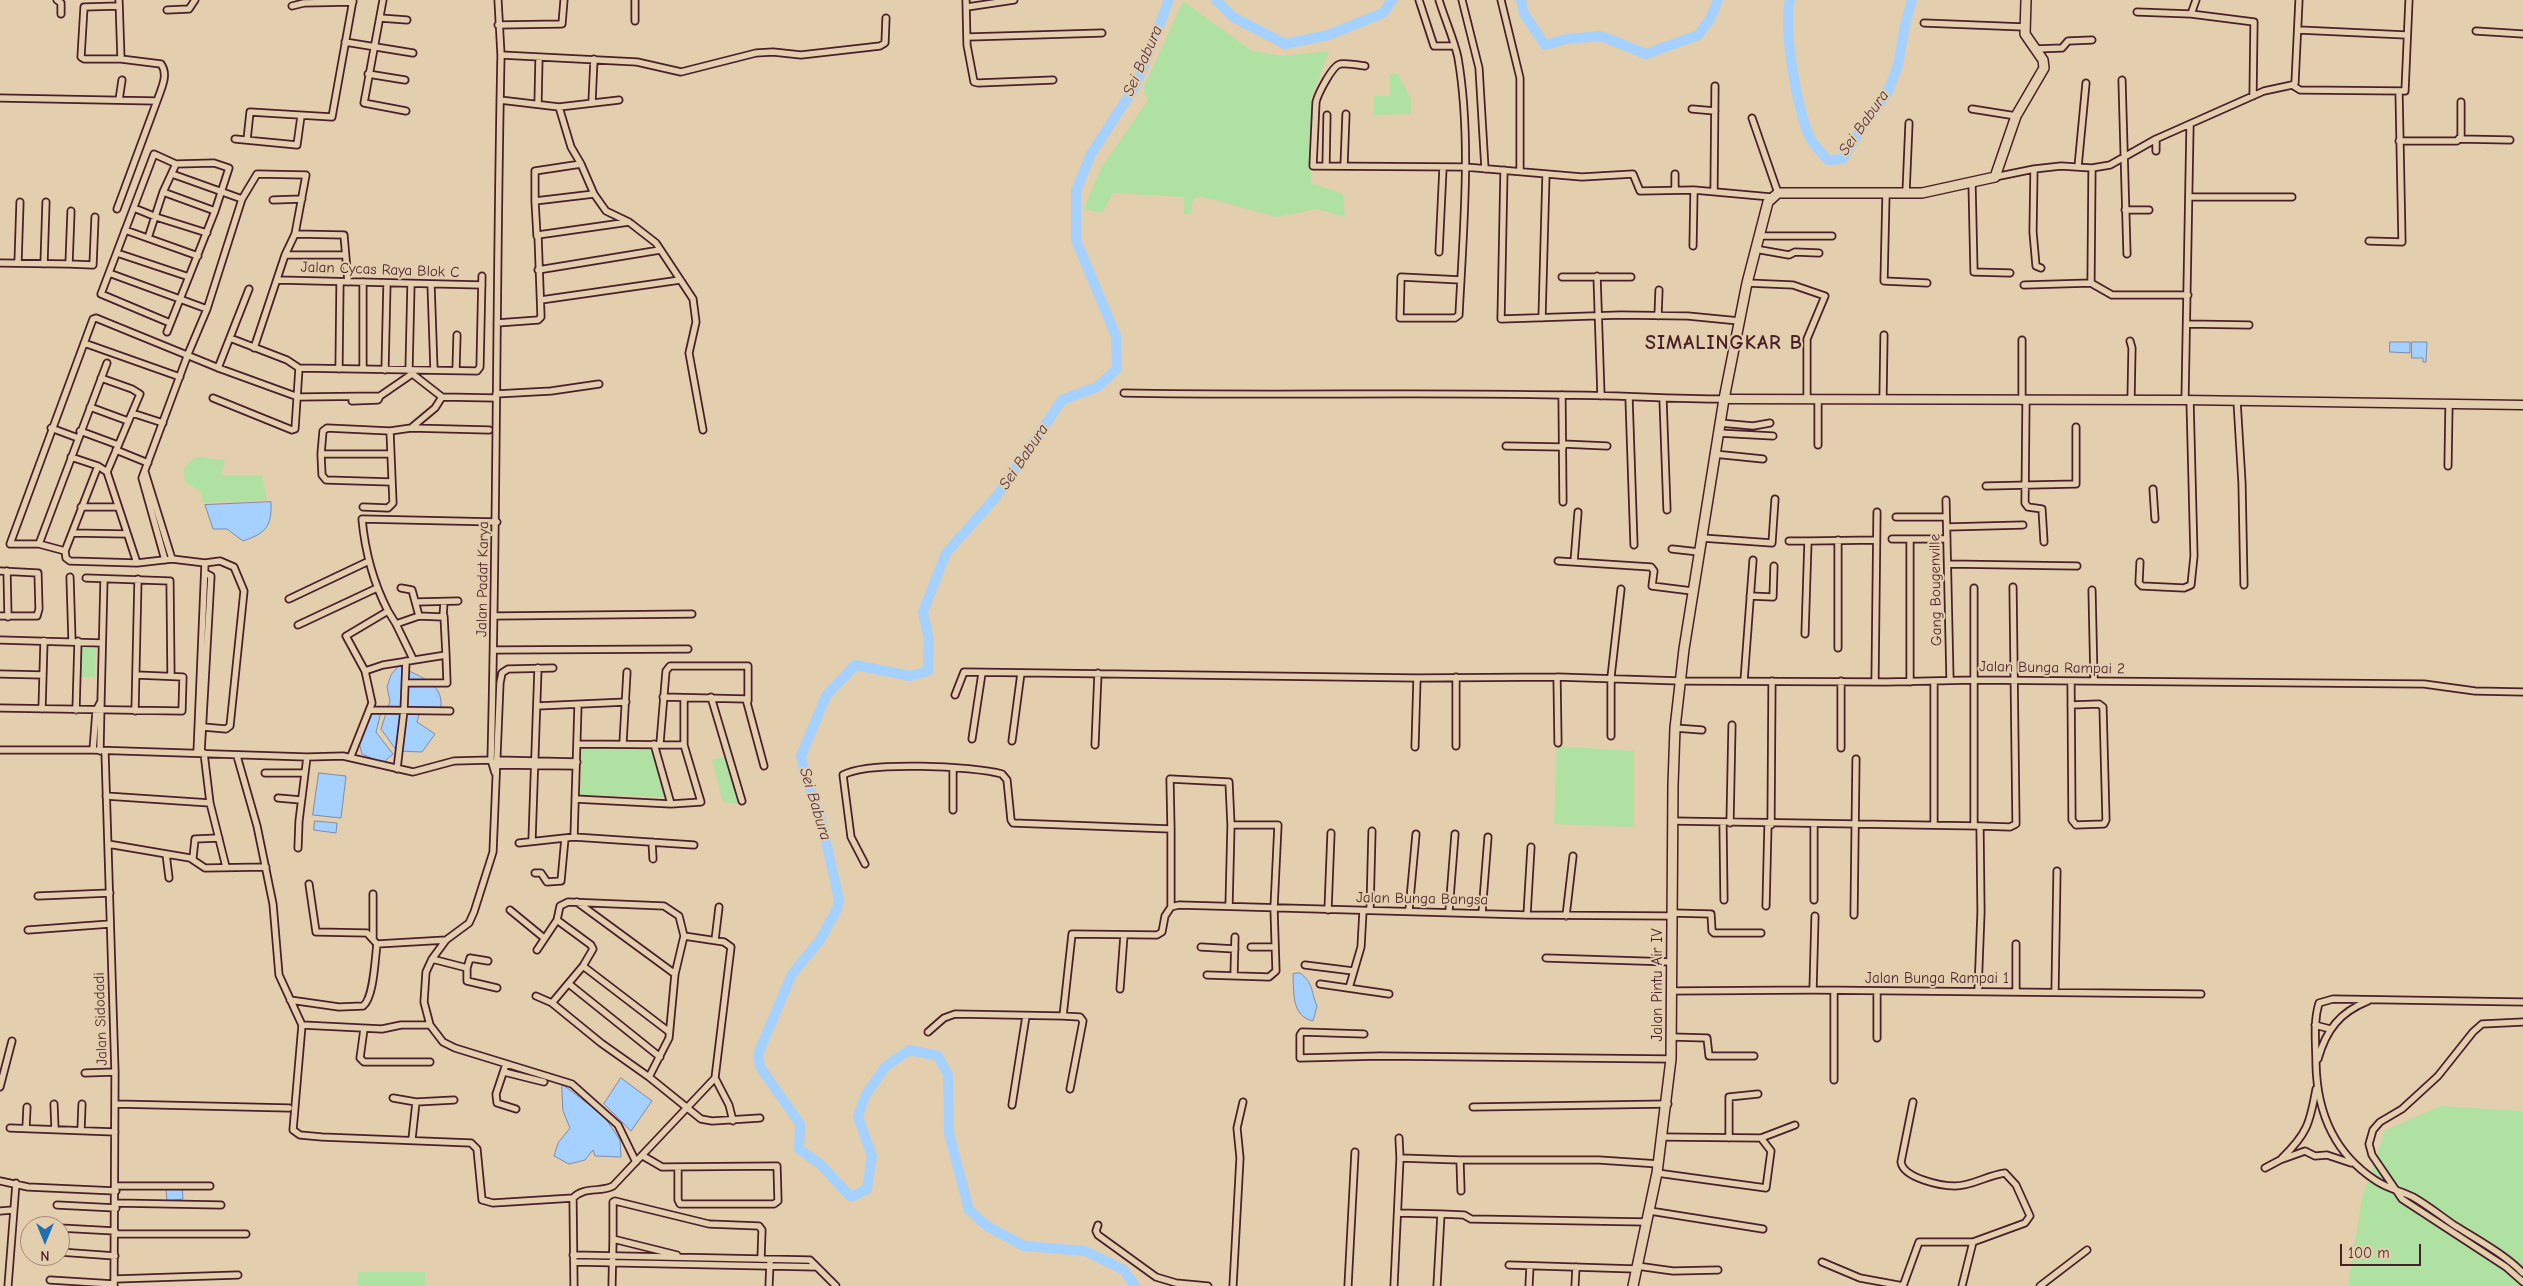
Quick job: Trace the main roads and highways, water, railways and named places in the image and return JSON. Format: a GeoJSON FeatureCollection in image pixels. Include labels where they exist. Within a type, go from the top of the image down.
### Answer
{"type":"FeatureCollection","features":[{"type":"Feature","properties":{"kind":"main road","name":"Jalan Pintu Air IV"},"geometry":{"type":"LineString","coordinates":[[1634,1286],[1658,1169],[1668,1104],[1672,1037],[1672,822],[1675,728],[1692,591],[1714,454],[1739,321],[1755,249],[1774,195],[1930,192],[1995,177],[2016,116],[2044,68],[2043,60],[2026,36],[2024,27],[2026,0]]}},
{"type":"Feature","properties":{"kind":"water"},"geometry":{"type":"Polygon","coordinates":[[[2390,342],[2410,342],[2410,353],[2390,352],[2390,342]]]}},
{"type":"Feature","properties":{"kind":"water"},"geometry":{"type":"Polygon","coordinates":[[[2412,342],[2427,342],[2426,362],[2423,362],[2423,358],[2412,358],[2412,342]]]}},
{"type":"Feature","properties":{"kind":"water"},"geometry":{"type":"Polygon","coordinates":[[[271,502],[270,518],[266,528],[257,535],[243,541],[227,529],[213,529],[205,505],[271,502]]]}},
{"type":"Feature","properties":{"kind":"water"},"geometry":{"type":"Polygon","coordinates":[[[399,666],[428,681],[438,691],[441,698],[441,706],[434,713],[420,711],[417,722],[435,734],[422,752],[397,751],[381,729],[390,701],[387,687],[391,675],[399,666]]]}},
{"type":"Feature","properties":{"kind":"water"},"geometry":{"type":"Polygon","coordinates":[[[375,709],[381,712],[376,732],[393,754],[383,763],[362,754],[358,739],[375,709]]]}},
{"type":"Feature","properties":{"kind":"water"},"geometry":{"type":"Polygon","coordinates":[[[319,773],[346,776],[341,818],[313,815],[319,773]]]}},
{"type":"Feature","properties":{"kind":"water"},"geometry":{"type":"Polygon","coordinates":[[[315,821],[337,823],[336,833],[314,830],[315,821]]]}},
{"type":"Feature","properties":{"kind":"water"},"geometry":{"type":"Polygon","coordinates":[[[1300,973],[1310,984],[1317,1006],[1313,1021],[1301,1014],[1295,1002],[1293,974],[1300,973]]]}},
{"type":"Feature","properties":{"kind":"water"},"geometry":{"type":"Polygon","coordinates":[[[621,1078],[652,1101],[631,1131],[604,1104],[621,1078]]]}},
{"type":"Feature","properties":{"kind":"water"},"geometry":{"type":"Polygon","coordinates":[[[562,1084],[604,1116],[620,1140],[621,1157],[595,1156],[593,1150],[585,1160],[569,1164],[554,1156],[558,1143],[570,1128],[563,1111],[562,1084]]]}},
{"type":"Feature","properties":{"kind":"water"},"geometry":{"type":"Polygon","coordinates":[[[182,1187],[183,1199],[167,1201],[166,1189],[182,1187]]]}},
{"type":"Feature","properties":{"kind":"waterway","name":"Sei Babura"},"geometry":{"type":"LineString","coordinates":[[1135,1286],[1124,1270],[1085,1251],[1024,1246],[987,1226],[969,1210],[949,1133],[948,1075],[938,1056],[909,1050],[885,1067],[865,1096],[858,1117],[872,1156],[867,1189],[851,1197],[820,1164],[799,1149],[800,1124],[760,1067],[758,1054],[792,974],[820,940],[837,909],[839,900],[821,819],[806,779],[801,756],[826,696],[855,665],[910,676],[928,671],[929,639],[923,612],[946,553],[996,497],[1062,400],[1097,387],[1117,369],[1116,336],[1076,240],[1076,191],[1091,154],[1136,85],[1169,0]]}},
{"type":"Feature","properties":{"kind":"waterway","name":"Sei Babura"},"geometry":{"type":"LineString","coordinates":[[1216,0],[1233,17],[1285,44],[1328,35],[1383,13],[1392,0]]}},
{"type":"Feature","properties":{"kind":"waterway","name":"Sei Babura"},"geometry":{"type":"LineString","coordinates":[[1521,0],[1524,14],[1545,45],[1566,39],[1601,36],[1646,54],[1698,35],[1710,19],[1718,0]]}},
{"type":"Feature","properties":{"kind":"waterway","name":"Sei Babura"},"geometry":{"type":"LineString","coordinates":[[1790,0],[1788,30],[1792,68],[1804,123],[1815,146],[1828,160],[1843,159],[1862,127],[1887,94],[1898,65],[1905,25],[1912,0]]}},
{"type":"Feature","properties":{"kind":"district","name":"SIMALINGKAR B"},"geometry":{"type":"Point","coordinates":[1724,343]}}]}
